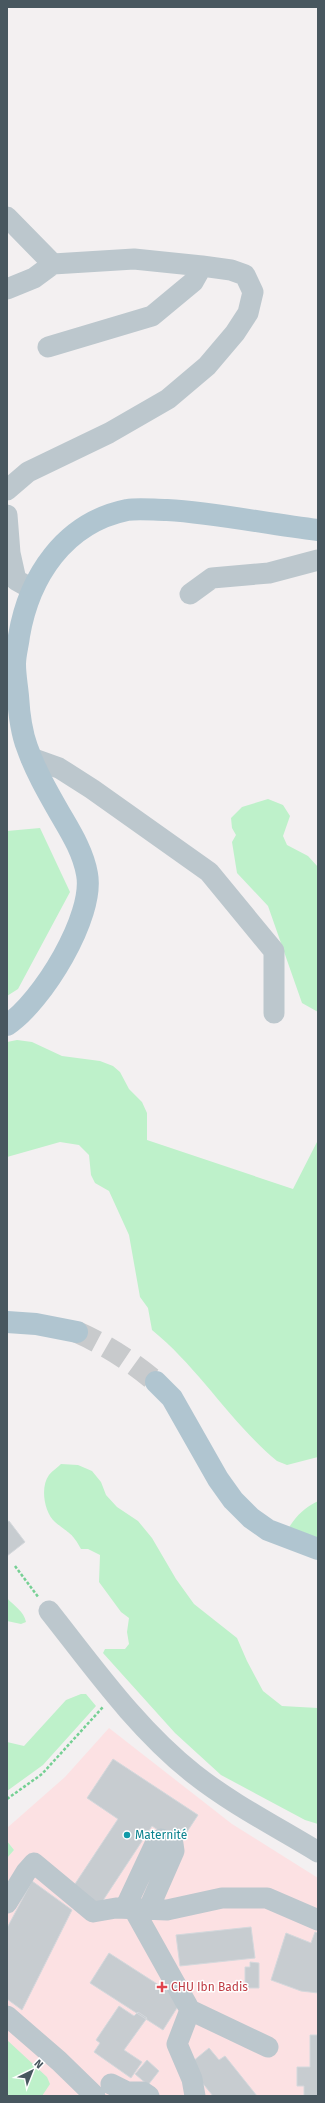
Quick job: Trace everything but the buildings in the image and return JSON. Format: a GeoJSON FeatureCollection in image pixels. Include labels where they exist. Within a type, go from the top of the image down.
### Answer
{"type":"FeatureCollection","features":[{"type":"Feature","properties":{"kind":"main road"},"geometry":{"type":"LineString","coordinates":[[7,1025],[38,995],[59,964],[83,910],[88,891],[88,875],[83,859],[77,844],[44,786],[31,758],[26,746],[20,719],[15,663],[22,617],[32,589],[50,558],[70,538],[101,519],[128,510],[198,512],[318,530]]}},
{"type":"Feature","properties":{"kind":"main road"},"geometry":{"type":"LineString","coordinates":[[7,1322],[36,1324],[77,1332]]}},
{"type":"Feature","properties":{"kind":"main road"},"geometry":{"type":"LineString","coordinates":[[156,1382],[172,1398],[214,1473],[233,1500],[251,1518],[268,1530],[318,1549]]}},
{"type":"Feature","properties":{"kind":"street"},"geometry":{"type":"LineString","coordinates":[[7,217],[53,264]]}},
{"type":"Feature","properties":{"kind":"street"},"geometry":{"type":"LineString","coordinates":[[7,289],[34,278],[53,264],[134,259],[231,270],[245,275],[253,292],[248,313],[236,333],[212,360],[168,399],[109,433],[28,472],[7,490]]}},
{"type":"Feature","properties":{"kind":"street"},"geometry":{"type":"LineString","coordinates":[[48,347],[152,316],[193,282],[202,266]]}},
{"type":"Feature","properties":{"kind":"street"},"geometry":{"type":"LineString","coordinates":[[7,515],[10,553],[16,580],[32,589]]}},
{"type":"Feature","properties":{"kind":"street"},"geometry":{"type":"LineString","coordinates":[[190,594],[212,578],[269,573],[318,560]]}},
{"type":"Feature","properties":{"kind":"street"},"geometry":{"type":"LineString","coordinates":[[31,758],[59,768],[79,780],[210,872],[274,951],[274,1013]]}},
{"type":"Feature","properties":{"kind":"street"},"geometry":{"type":"LineString","coordinates":[[49,1611],[114,1694],[152,1734],[194,1774],[207,1784],[318,1852]]}},
{"type":"Feature","properties":{"kind":"street"},"geometry":{"type":"LineString","coordinates":[[7,1903],[26,1872],[34,1863],[93,1912],[136,1908],[167,1910],[222,1898],[267,1898],[318,1920]]}},
{"type":"Feature","properties":{"kind":"street"},"geometry":{"type":"LineString","coordinates":[[136,1908],[190,2010],[268,2047]]}},
{"type":"Feature","properties":{"kind":"street"},"geometry":{"type":"LineString","coordinates":[[190,2010],[178,2044],[192,2079],[195,2096]]}},
{"type":"Feature","properties":{"kind":"street"},"geometry":{"type":"LineString","coordinates":[[7,2016],[59,2061],[103,2090],[143,2092],[149,2096]]}},
{"type":"Feature","properties":{"kind":"path"},"geometry":{"type":"LineString","coordinates":[[15,1566],[49,1611]]}},
{"type":"Feature","properties":{"kind":"path"},"geometry":{"type":"LineString","coordinates":[[7,1799],[42,1774],[114,1694]]}},
{"type":"Feature","properties":{"kind":"shaded area","name":"CHU Ibn Badis"},"geometry":{"type":"Polygon","coordinates":[[[109,1728],[232,1824],[318,1878],[318,2096],[7,2096],[7,1858],[14,1850],[7,1841],[7,1828],[65,1777],[109,1728]]]}},
{"type":"Feature","properties":{"kind":"green space"},"geometry":{"type":"Polygon","coordinates":[[[268,799],[283,805],[290,816],[283,836],[287,845],[308,856],[318,867],[318,1012],[302,1003],[268,906],[237,873],[232,842],[236,835],[232,828],[231,818],[242,807],[268,799]]]}},
{"type":"Feature","properties":{"kind":"green space"},"geometry":{"type":"Polygon","coordinates":[[[40,828],[70,892],[18,989],[7,996],[7,831],[40,828]]]}},
{"type":"Feature","properties":{"kind":"green space"},"geometry":{"type":"Polygon","coordinates":[[[17,1040],[32,1042],[62,1056],[100,1061],[113,1066],[120,1072],[129,1089],[142,1102],[147,1113],[147,1140],[293,1189],[318,1140],[318,1457],[287,1465],[277,1461],[244,1429],[185,1361],[152,1330],[148,1308],[140,1297],[129,1235],[109,1191],[95,1183],[91,1175],[89,1155],[79,1145],[60,1142],[7,1157],[7,1042],[17,1040]]]}},
{"type":"Feature","properties":{"kind":"green space"},"geometry":{"type":"Polygon","coordinates":[[[61,1464],[78,1465],[92,1471],[101,1482],[106,1495],[117,1507],[138,1521],[152,1538],[176,1579],[194,1604],[237,1638],[263,1691],[282,1706],[318,1708],[318,1824],[305,1820],[221,1775],[175,1733],[103,1653],[105,1649],[125,1649],[129,1644],[127,1632],[129,1618],[121,1612],[99,1582],[100,1555],[88,1549],[81,1549],[70,1533],[55,1522],[48,1512],[44,1499],[46,1480],[49,1475],[61,1464]]]}},
{"type":"Feature","properties":{"kind":"green space"},"geometry":{"type":"Polygon","coordinates":[[[318,1501],[318,1539],[288,1529],[301,1513],[318,1501]]]}},
{"type":"Feature","properties":{"kind":"green space"},"geometry":{"type":"Polygon","coordinates":[[[7,1598],[21,1612],[26,1622],[21,1624],[7,1621],[7,1598]]]}},
{"type":"Feature","properties":{"kind":"green space"},"geometry":{"type":"Polygon","coordinates":[[[81,1694],[86,1694],[96,1706],[43,1765],[7,1791],[7,1742],[24,1746],[66,1700],[81,1694]]]}},
{"type":"Feature","properties":{"kind":"green space"},"geometry":{"type":"Polygon","coordinates":[[[7,1841],[14,1850],[7,1858],[7,1841]]]}},
{"type":"Feature","properties":{"kind":"green space"},"geometry":{"type":"Polygon","coordinates":[[[7,2040],[47,2077],[50,2084],[42,2096],[7,2096],[7,2040]]]}},
{"type":"Feature","properties":{"kind":"tunnel"},"geometry":{"type":"LineString","coordinates":[[77,1332],[118,1354],[156,1382]]}},
{"type":"Feature","properties":{"kind":"place","name":"Maternité"},"geometry":{"type":"Point","coordinates":[127,1835]}},
{"type":"Feature","properties":{"kind":"place","name":"CHU Ibn Badis"},"geometry":{"type":"Point","coordinates":[162,1987]}}]}
